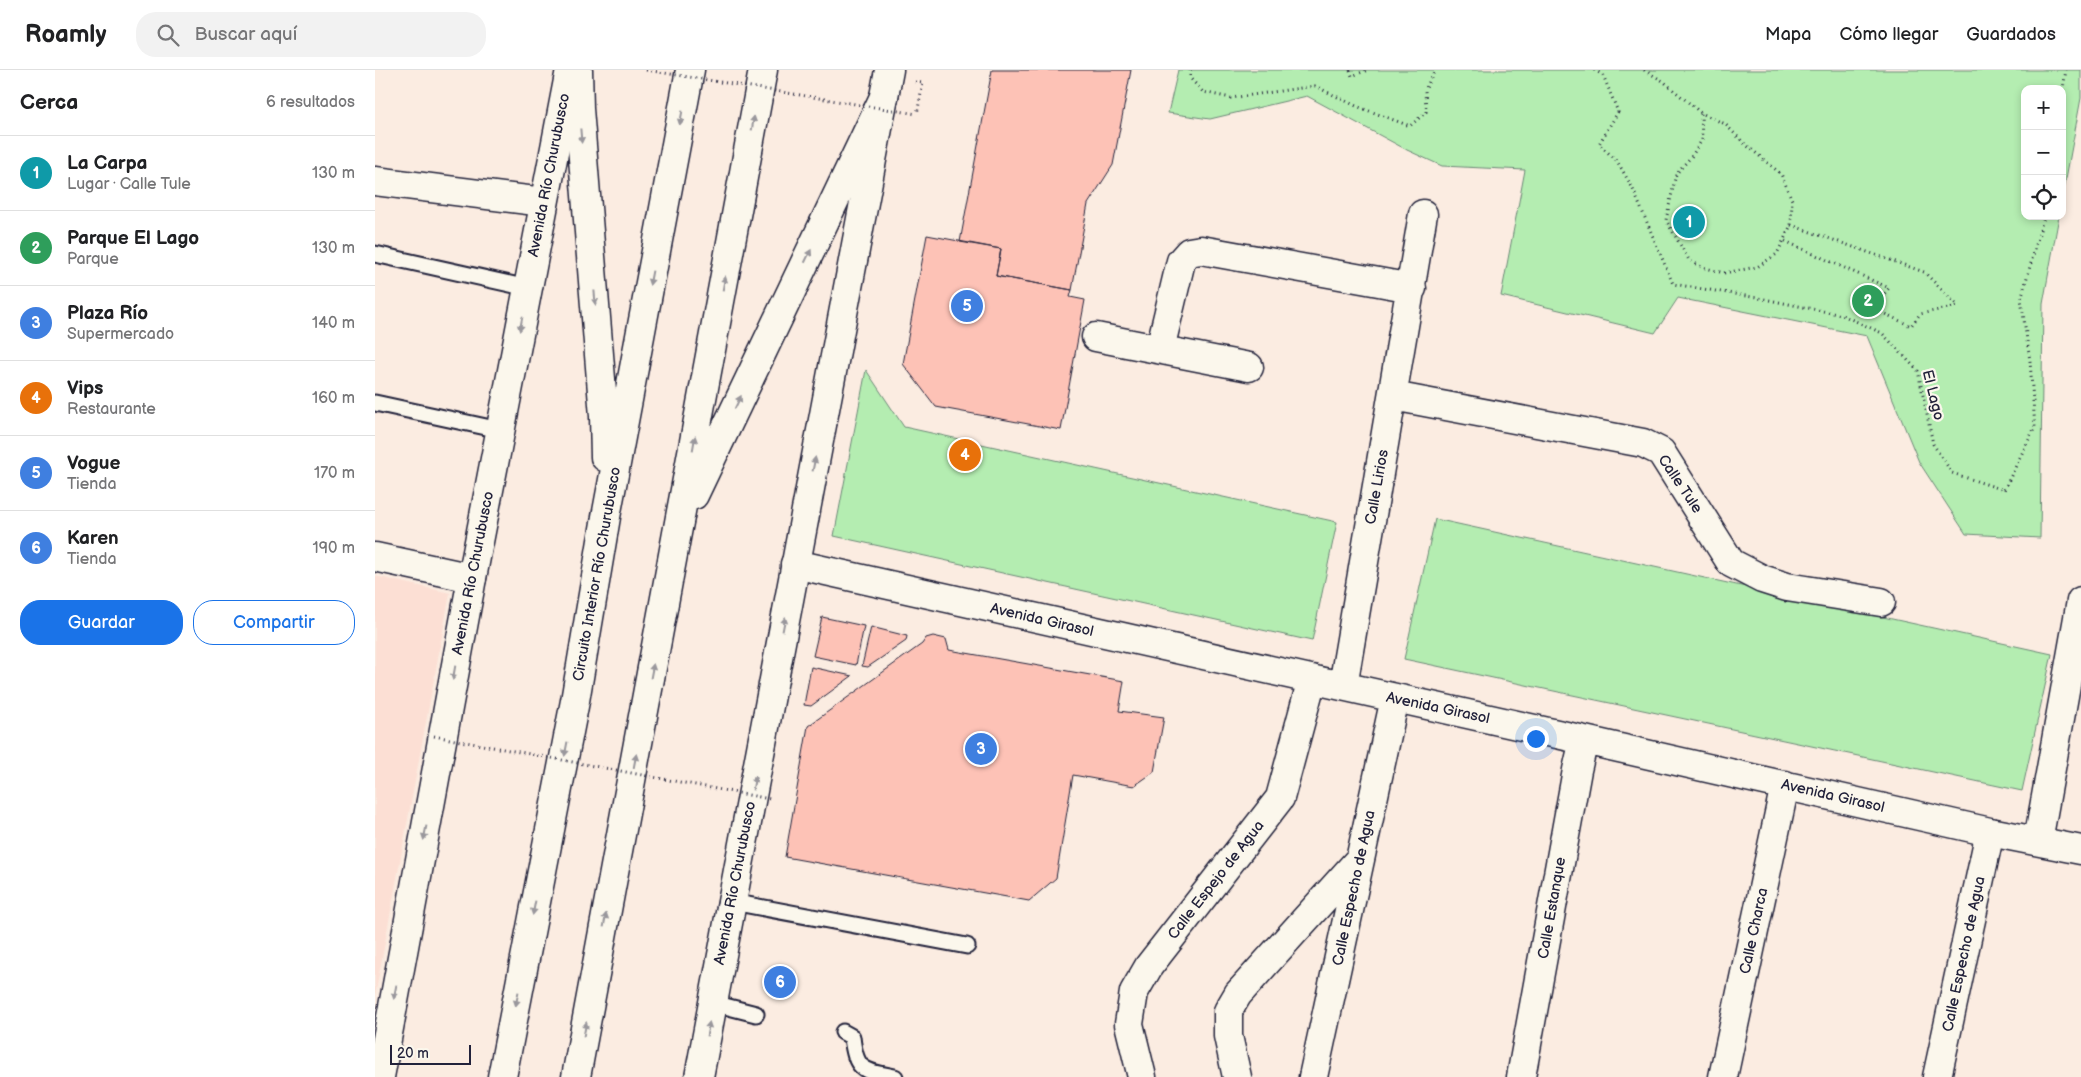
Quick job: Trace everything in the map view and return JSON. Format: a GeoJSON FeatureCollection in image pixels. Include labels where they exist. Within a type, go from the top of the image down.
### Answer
{"type":"FeatureCollection","features":[{"type":"Feature","properties":{"kind":"main road","name":"Avenida Río Churubusco"},"geometry":{"type":"LineString","coordinates":[[380,1077],[472,578],[570,70]]}},
{"type":"Feature","properties":{"kind":"main road"},"geometry":{"type":"LineString","coordinates":[[578,70],[580,119],[605,416],[606,517]]}},
{"type":"Feature","properties":{"kind":"main road","name":"Circuito Interior Río Churubusco"},"geometry":{"type":"LineString","coordinates":[[503,1077],[575,701],[606,517],[690,70]]}},
{"type":"Feature","properties":{"kind":"main road"},"geometry":{"type":"LineString","coordinates":[[576,1077],[763,70]]}},
{"type":"Feature","properties":{"kind":"main road","name":"Avenida Río Churubusco"},"geometry":{"type":"LineString","coordinates":[[699,1077],[889,70]]}},
{"type":"Feature","properties":{"kind":"main road"},"geometry":{"type":"LineString","coordinates":[[679,525],[884,97]]}},
{"type":"Feature","properties":{"kind":"main road"},"geometry":{"type":"LineString","coordinates":[[375,181],[544,202]]}},
{"type":"Feature","properties":{"kind":"main road","name":"Calle Lirios"},"geometry":{"type":"LineString","coordinates":[[1343,686],[1412,288],[1423,214]]}},
{"type":"Feature","properties":{"kind":"main road"},"geometry":{"type":"LineString","coordinates":[[1159,349],[1181,261],[1189,252],[1201,250],[1412,288]]}},
{"type":"Feature","properties":{"kind":"main road"},"geometry":{"type":"LineString","coordinates":[[1097,337],[1249,367]]}},
{"type":"Feature","properties":{"kind":"main road","name":"Calle Tule"},"geometry":{"type":"LineString","coordinates":[[1393,396],[1643,443],[1661,452],[1731,563],[1762,579],[1787,587],[1881,602]]}},
{"type":"Feature","properties":{"kind":"main road"},"geometry":{"type":"LineString","coordinates":[[375,557],[472,578]]}},
{"type":"Feature","properties":{"kind":"main road","name":"Avenida Girasol"},"geometry":{"type":"LineString","coordinates":[[795,564],[1990,832],[2081,850]]}},
{"type":"Feature","properties":{"kind":"main road"},"geometry":{"type":"LineString","coordinates":[[2038,841],[2081,600]]}},
{"type":"Feature","properties":{"kind":"main road","name":"Calle Espejo de Agua"},"geometry":{"type":"LineString","coordinates":[[1143,1077],[1129,1024],[1134,992],[1149,966],[1280,798],[1312,679]]}},
{"type":"Feature","properties":{"kind":"main road","name":"Calle Especho de Agua"},"geometry":{"type":"LineString","coordinates":[[1313,1077],[1395,698]]}},
{"type":"Feature","properties":{"kind":"main road","name":"Calle Estanque"},"geometry":{"type":"LineString","coordinates":[[1521,1077],[1584,740]]}},
{"type":"Feature","properties":{"kind":"main road","name":"Calle Charca"},"geometry":{"type":"LineString","coordinates":[[1723,1077],[1785,785]]}},
{"type":"Feature","properties":{"kind":"main road","name":"Calle Especho de Agua"},"geometry":{"type":"LineString","coordinates":[[1937,1077],[1990,832]]}},
{"type":"Feature","properties":{"kind":"main road"},"geometry":{"type":"LineString","coordinates":[[1237,1077],[1228,1036],[1228,1011],[1238,994],[1359,860]]}},
{"type":"Feature","properties":{"kind":"lane"},"geometry":{"type":"LineString","coordinates":[[375,254],[528,288]]}},
{"type":"Feature","properties":{"kind":"lane"},"geometry":{"type":"LineString","coordinates":[[375,402],[501,430]]}},
{"type":"Feature","properties":{"kind":"lane"},"geometry":{"type":"LineString","coordinates":[[732,902],[967,946]]}},
{"type":"Feature","properties":{"kind":"lane"},"geometry":{"type":"LineString","coordinates":[[713,1003],[756,1014]]}},
{"type":"Feature","properties":{"kind":"lane"},"geometry":{"type":"LineString","coordinates":[[843,1032],[851,1038],[853,1051],[860,1066],[866,1071],[895,1077]]}},
{"type":"Feature","properties":{"kind":"path"},"geometry":{"type":"LineString","coordinates":[[646,70],[917,114]]}},
{"type":"Feature","properties":{"kind":"path"},"geometry":{"type":"LineString","coordinates":[[1191,70],[1190,78],[1203,92],[1231,98],[1315,86],[1356,106],[1410,126],[1426,112],[1425,90],[1435,70]]}},
{"type":"Feature","properties":{"kind":"path"},"geometry":{"type":"LineString","coordinates":[[1350,70],[1352,76],[1368,70]]}},
{"type":"Feature","properties":{"kind":"path","name":"El Lago"},"geometry":{"type":"LineString","coordinates":[[1594,70],[1603,75],[1619,112],[1599,144],[1617,161],[1632,187],[1673,284],[1764,299],[1841,315],[1882,333],[1918,371],[1933,444],[1951,473],[2004,490],[2035,427],[2030,361],[2021,299],[2043,220]]}},
{"type":"Feature","properties":{"kind":"path"},"geometry":{"type":"LineString","coordinates":[[1644,70],[1663,81],[1701,113],[1725,124],[1745,144],[1781,174],[1793,200],[1791,225],[1777,254],[1757,267],[1724,273],[1702,267],[1689,260],[1666,220],[1676,174],[1691,157],[1702,140],[1701,113]]}},
{"type":"Feature","properties":{"kind":"path"},"geometry":{"type":"LineString","coordinates":[[2064,85],[2066,70]]}},
{"type":"Feature","properties":{"kind":"path"},"geometry":{"type":"LineString","coordinates":[[1785,240],[1889,288],[1872,308],[1911,326],[1920,314],[1958,306],[1924,272],[1791,225]]}},
{"type":"Feature","properties":{"kind":"path"},"geometry":{"type":"LineString","coordinates":[[434,736],[770,799]]}},
{"type":"Feature","properties":{"kind":"shaded area"},"geometry":{"type":"Polygon","coordinates":[[[375,576],[450,593],[375,996],[375,576]]]}},
{"type":"Feature","properties":{"kind":"green space"},"geometry":{"type":"Polygon","coordinates":[[[1178,70],[2081,70],[2081,98],[2066,179],[2066,85],[2021,85],[2021,220],[2058,220],[2043,304],[2040,538],[1966,534],[1919,462],[1867,336],[1678,298],[1655,333],[1501,296],[1525,170],[1442,166],[1407,150],[1307,96],[1210,119],[1168,113],[1178,70]]]}},
{"type":"Feature","properties":{"kind":"green space"},"geometry":{"type":"Polygon","coordinates":[[[866,370],[904,427],[1337,522],[1312,641],[834,536],[866,370]]]}},
{"type":"Feature","properties":{"kind":"green space"},"geometry":{"type":"Polygon","coordinates":[[[1435,519],[2052,654],[2022,791],[1404,659],[1435,519]]]}},
{"type":"Feature","properties":{"kind":"building"},"geometry":{"type":"Polygon","coordinates":[[[992,70],[1131,70],[1113,165],[1088,204],[1072,290],[996,276],[1001,249],[960,242],[992,70]]]}},
{"type":"Feature","properties":{"kind":"building"},"geometry":{"type":"Polygon","coordinates":[[[927,235],[1001,249],[996,276],[1072,290],[1070,297],[1085,300],[1061,430],[936,407],[903,364],[927,235]]]}},
{"type":"Feature","properties":{"kind":"building"},"geometry":{"type":"Polygon","coordinates":[[[822,617],[864,626],[856,665],[813,656],[822,617]]]}},
{"type":"Feature","properties":{"kind":"building"},"geometry":{"type":"Polygon","coordinates":[[[871,627],[907,636],[906,641],[868,667],[862,666],[871,627]]]}},
{"type":"Feature","properties":{"kind":"building"},"geometry":{"type":"Polygon","coordinates":[[[933,636],[946,639],[949,650],[1124,681],[1119,711],[1164,717],[1154,772],[1134,786],[1073,775],[1056,878],[1029,901],[785,857],[808,726],[922,644],[926,638],[933,636]]]}},
{"type":"Feature","properties":{"kind":"building"},"geometry":{"type":"Polygon","coordinates":[[[811,667],[852,676],[811,706],[804,705],[811,667]]]}},
{"type":"Feature","properties":{"kind":"place","name":"La Carpa"},"geometry":{"type":"Point","coordinates":[1689,222]}},
{"type":"Feature","properties":{"kind":"place","name":"Parque El Lago"},"geometry":{"type":"Point","coordinates":[1868,301]}},
{"type":"Feature","properties":{"kind":"place","name":"Vogue"},"geometry":{"type":"Point","coordinates":[967,306]}},
{"type":"Feature","properties":{"kind":"place","name":"Vips"},"geometry":{"type":"Point","coordinates":[965,455]}},
{"type":"Feature","properties":{"kind":"place","name":"Plaza Río"},"geometry":{"type":"Point","coordinates":[981,749]}},
{"type":"Feature","properties":{"kind":"place","name":"Karen"},"geometry":{"type":"Point","coordinates":[780,982]}}]}
